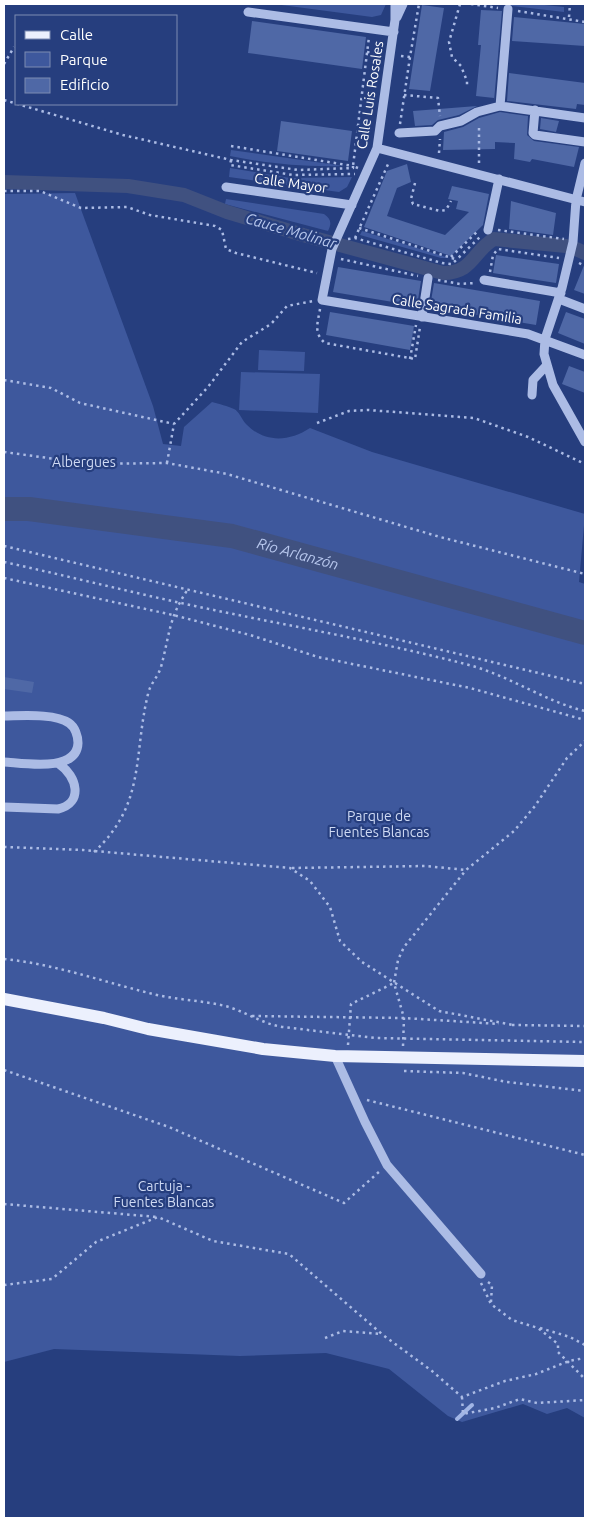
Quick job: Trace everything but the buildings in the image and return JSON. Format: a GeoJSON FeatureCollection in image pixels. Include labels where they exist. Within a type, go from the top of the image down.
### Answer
{"type":"FeatureCollection","features":[{"type":"Feature","properties":{"kind":"main road"},"geometry":{"type":"LineString","coordinates":[[4,999],[220,1042],[341,1056],[585,1061]]}},
{"type":"Feature","properties":{"kind":"street","name":"Calle Luis Rosales"},"geometry":{"type":"LineString","coordinates":[[322,300],[332,249],[377,148],[396,20],[395,4]]}},
{"type":"Feature","properties":{"kind":"street"},"geometry":{"type":"LineString","coordinates":[[396,20],[403,4]]}},
{"type":"Feature","properties":{"kind":"street"},"geometry":{"type":"LineString","coordinates":[[500,106],[508,10]]}},
{"type":"Feature","properties":{"kind":"street"},"geometry":{"type":"LineString","coordinates":[[248,12],[394,32]]}},
{"type":"Feature","properties":{"kind":"street"},"geometry":{"type":"LineString","coordinates":[[399,132],[435,131],[440,126],[461,121],[477,112],[500,106],[585,118]]}},
{"type":"Feature","properties":{"kind":"street"},"geometry":{"type":"LineString","coordinates":[[535,110],[533,132],[535,135],[585,142]]}},
{"type":"Feature","properties":{"kind":"street"},"geometry":{"type":"LineString","coordinates":[[377,148],[581,201]]}},
{"type":"Feature","properties":{"kind":"street"},"geometry":{"type":"LineString","coordinates":[[585,163],[581,201],[573,241],[560,296],[545,340],[546,366],[553,385],[585,442]]}},
{"type":"Feature","properties":{"kind":"street"},"geometry":{"type":"LineString","coordinates":[[488,230],[500,179]]}},
{"type":"Feature","properties":{"kind":"street","name":"Calle Mayor"},"geometry":{"type":"LineString","coordinates":[[226,187],[352,206]]}},
{"type":"Feature","properties":{"kind":"street"},"geometry":{"type":"LineString","coordinates":[[422,317],[428,278]]}},
{"type":"Feature","properties":{"kind":"street"},"geometry":{"type":"LineString","coordinates":[[484,280],[560,296],[585,309]]}},
{"type":"Feature","properties":{"kind":"street","name":"Calle Sagrada Familia"},"geometry":{"type":"LineString","coordinates":[[322,300],[528,334],[585,355]]}},
{"type":"Feature","properties":{"kind":"street"},"geometry":{"type":"LineString","coordinates":[[532,395],[533,380],[546,366]]}},
{"type":"Feature","properties":{"kind":"street"},"geometry":{"type":"LineString","coordinates":[[4,716],[55,718],[69,723],[77,734],[78,746],[72,757],[59,764],[4,762]]}},
{"type":"Feature","properties":{"kind":"street"},"geometry":{"type":"LineString","coordinates":[[4,807],[58,810],[66,807],[73,801],[75,787],[73,776],[59,764]]}},
{"type":"Feature","properties":{"kind":"street"},"geometry":{"type":"LineString","coordinates":[[341,1056],[353,1097],[387,1165],[481,1274]]}},
{"type":"Feature","properties":{"kind":"path"},"geometry":{"type":"LineString","coordinates":[[460,4],[449,42],[452,57],[461,66],[467,81],[467,88]]}},
{"type":"Feature","properties":{"kind":"path"},"geometry":{"type":"LineString","coordinates":[[471,4],[569,17],[585,22]]}},
{"type":"Feature","properties":{"kind":"path"},"geometry":{"type":"LineString","coordinates":[[569,17],[570,4]]}},
{"type":"Feature","properties":{"kind":"path"},"geometry":{"type":"LineString","coordinates":[[21,105],[123,135],[231,160],[298,170],[352,168],[370,29]]}},
{"type":"Feature","properties":{"kind":"path"},"geometry":{"type":"LineString","coordinates":[[4,64],[14,47]]}},
{"type":"Feature","properties":{"kind":"path"},"geometry":{"type":"LineString","coordinates":[[399,132],[410,57]]}},
{"type":"Feature","properties":{"kind":"path"},"geometry":{"type":"LineString","coordinates":[[404,96],[438,98],[440,126]]}},
{"type":"Feature","properties":{"kind":"path"},"geometry":{"type":"LineString","coordinates":[[479,128],[479,165]]}},
{"type":"Feature","properties":{"kind":"path","name":"Calle Mayor"},"geometry":{"type":"LineString","coordinates":[[231,146],[353,166],[366,175]]}},
{"type":"Feature","properties":{"kind":"path"},"geometry":{"type":"LineString","coordinates":[[231,160],[230,165],[276,173],[356,174],[381,178]]}},
{"type":"Feature","properties":{"kind":"path"},"geometry":{"type":"LineString","coordinates":[[355,238],[387,164],[394,160]]}},
{"type":"Feature","properties":{"kind":"path"},"geometry":{"type":"LineString","coordinates":[[415,184],[411,199],[413,204],[440,211],[446,210],[451,201]]}},
{"type":"Feature","properties":{"kind":"path"},"geometry":{"type":"LineString","coordinates":[[4,191],[40,191],[81,208],[127,207],[150,215],[215,226],[222,230],[226,249],[236,254],[326,276]]}},
{"type":"Feature","properties":{"kind":"path"},"geometry":{"type":"LineString","coordinates":[[451,257],[482,226],[486,214],[491,215]]}},
{"type":"Feature","properties":{"kind":"path"},"geometry":{"type":"LineString","coordinates":[[359,228],[458,260]]}},
{"type":"Feature","properties":{"kind":"path"},"geometry":{"type":"LineString","coordinates":[[347,240],[348,238],[355,238],[442,263],[452,264],[488,230],[573,241]]}},
{"type":"Feature","properties":{"kind":"path"},"geometry":{"type":"LineString","coordinates":[[336,265],[339,258],[460,284],[481,283],[490,273],[493,254],[498,249],[569,256]]}},
{"type":"Feature","properties":{"kind":"path"},"geometry":{"type":"LineString","coordinates":[[167,463],[174,424],[208,387],[242,342],[271,324],[288,306],[303,301],[322,300],[317,331],[319,338],[324,343],[415,359],[422,317]]}},
{"type":"Feature","properties":{"kind":"path"},"geometry":{"type":"LineString","coordinates":[[410,358],[414,324]]}},
{"type":"Feature","properties":{"kind":"path"},"geometry":{"type":"LineString","coordinates":[[4,380],[51,388],[80,403],[174,424]]}},
{"type":"Feature","properties":{"kind":"path"},"geometry":{"type":"LineString","coordinates":[[317,423],[349,411],[368,410],[474,418],[528,437],[585,464]]}},
{"type":"Feature","properties":{"kind":"path"},"geometry":{"type":"LineString","coordinates":[[4,452],[92,464],[167,463],[227,474],[440,536],[585,574]]}},
{"type":"Feature","properties":{"kind":"path"},"geometry":{"type":"LineString","coordinates":[[4,546],[585,684]]}},
{"type":"Feature","properties":{"kind":"path"},"geometry":{"type":"LineString","coordinates":[[4,562],[179,603],[304,627],[470,666],[500,674],[572,708],[585,711]]}},
{"type":"Feature","properties":{"kind":"path"},"geometry":{"type":"LineString","coordinates":[[4,578],[173,615],[250,635],[318,657],[470,688],[585,720]]}},
{"type":"Feature","properties":{"kind":"path"},"geometry":{"type":"LineString","coordinates":[[94,852],[111,837],[131,799],[148,693],[161,668],[173,615],[188,589]]}},
{"type":"Feature","properties":{"kind":"path"},"geometry":{"type":"LineString","coordinates":[[403,1058],[404,1018],[394,983],[398,960],[404,947],[466,870],[514,831],[535,806],[567,758],[585,740]]}},
{"type":"Feature","properties":{"kind":"path"},"geometry":{"type":"LineString","coordinates":[[4,847],[94,852],[290,868],[426,866],[466,870]]}},
{"type":"Feature","properties":{"kind":"path"},"geometry":{"type":"LineString","coordinates":[[290,868],[310,881],[330,907],[340,941],[362,962],[439,1011],[513,1025]]}},
{"type":"Feature","properties":{"kind":"path"},"geometry":{"type":"LineString","coordinates":[[4,960],[32,962],[68,970],[151,994],[225,1006],[273,1026],[403,1039],[585,1042]]}},
{"type":"Feature","properties":{"kind":"path"},"geometry":{"type":"LineString","coordinates":[[341,1056],[348,1034],[351,1004],[394,983]]}},
{"type":"Feature","properties":{"kind":"path"},"geometry":{"type":"LineString","coordinates":[[251,1016],[404,1018],[513,1025],[585,1026]]}},
{"type":"Feature","properties":{"kind":"path"},"geometry":{"type":"LineString","coordinates":[[4,1070],[169,1127],[344,1203],[387,1165]]}},
{"type":"Feature","properties":{"kind":"path"},"geometry":{"type":"LineString","coordinates":[[403,1071],[463,1074],[507,1082],[585,1091]]}},
{"type":"Feature","properties":{"kind":"path"},"geometry":{"type":"LineString","coordinates":[[353,1097],[585,1155]]}},
{"type":"Feature","properties":{"kind":"path"},"geometry":{"type":"LineString","coordinates":[[4,1204],[158,1217],[213,1241],[289,1254],[383,1335],[432,1371],[462,1398],[463,1414],[495,1408],[520,1399],[537,1403],[585,1400]]}},
{"type":"Feature","properties":{"kind":"path"},"geometry":{"type":"LineString","coordinates":[[4,1285],[52,1279],[96,1242],[158,1217]]}},
{"type":"Feature","properties":{"kind":"path"},"geometry":{"type":"LineString","coordinates":[[481,1274],[492,1285],[491,1304]]}},
{"type":"Feature","properties":{"kind":"path"},"geometry":{"type":"LineString","coordinates":[[481,1274],[481,1286],[491,1304],[512,1320],[570,1336],[585,1346]]}},
{"type":"Feature","properties":{"kind":"path"},"geometry":{"type":"LineString","coordinates":[[538,1328],[558,1344],[558,1352],[570,1361],[585,1379]]}},
{"type":"Feature","properties":{"kind":"path"},"geometry":{"type":"LineString","coordinates":[[325,1338],[343,1331],[383,1335]]}},
{"type":"Feature","properties":{"kind":"path"},"geometry":{"type":"LineString","coordinates":[[462,1398],[505,1381],[536,1374],[570,1361],[585,1358]]}},
{"type":"Feature","properties":{"kind":"green space"},"geometry":{"type":"Polygon","coordinates":[[[274,4],[386,4],[381,15],[372,17],[274,4]]]}},
{"type":"Feature","properties":{"kind":"green space"},"geometry":{"type":"Polygon","coordinates":[[[535,4],[564,7],[564,12],[503,5],[535,4]]]}},
{"type":"Feature","properties":{"kind":"green space"},"geometry":{"type":"Polygon","coordinates":[[[231,150],[344,166],[314,166],[259,161],[230,156],[231,150]]]}},
{"type":"Feature","properties":{"kind":"green space"},"geometry":{"type":"Polygon","coordinates":[[[230,168],[290,178],[352,177],[347,187],[339,192],[229,177],[230,168]]]}},
{"type":"Feature","properties":{"kind":"green space"},"geometry":{"type":"Polygon","coordinates":[[[75,193],[153,406],[163,444],[181,446],[184,427],[212,402],[236,410],[246,424],[261,435],[285,438],[302,433],[310,428],[372,452],[585,514],[579,582],[585,584],[585,1418],[567,1408],[547,1414],[523,1404],[462,1422],[448,1416],[389,1369],[326,1353],[240,1356],[54,1349],[4,1362],[4,194],[75,193]]]}},
{"type":"Feature","properties":{"kind":"green space"},"geometry":{"type":"Polygon","coordinates":[[[226,199],[324,214],[330,221],[330,226],[328,231],[225,204],[226,199]]]}},
{"type":"Feature","properties":{"kind":"green space"},"geometry":{"type":"Polygon","coordinates":[[[362,231],[449,258],[441,258],[360,235],[362,231]]]}},
{"type":"Feature","properties":{"kind":"green space"},"geometry":{"type":"Polygon","coordinates":[[[259,350],[305,352],[304,371],[258,370],[259,350]]]}},
{"type":"Feature","properties":{"kind":"green space"},"geometry":{"type":"Polygon","coordinates":[[[241,372],[320,374],[318,413],[239,410],[241,372]]]}},
{"type":"Feature","properties":{"kind":"waterway","name":"Cauce Molinar"},"geometry":{"type":"LineString","coordinates":[[4,182],[128,186],[184,195],[227,212],[303,235],[443,273],[461,269],[494,239],[566,246]]}},
{"type":"Feature","properties":{"kind":"waterway","name":"Cauce Molinar"},"geometry":{"type":"LineString","coordinates":[[576,249],[585,253]]}},
{"type":"Feature","properties":{"kind":"waterway","name":"Río Arlanzón"},"geometry":{"type":"LineString","coordinates":[[4,509],[29,509],[232,536],[585,633]]}},
{"type":"Feature","properties":{"kind":"waterway"},"geometry":{"type":"LineString","coordinates":[[457,1419],[472,1405]]}},
{"type":"Feature","properties":{"kind":"park label","name":"Albergues"},"geometry":{"type":"Point","coordinates":[84,462]}},
{"type":"Feature","properties":{"kind":"park label","name":"Parque de Fuentes Blancas"},"geometry":{"type":"Point","coordinates":[379,824]}},
{"type":"Feature","properties":{"kind":"park label","name":"Cartuja - Fuentes Blancas"},"geometry":{"type":"Point","coordinates":[164,1194]}}]}
